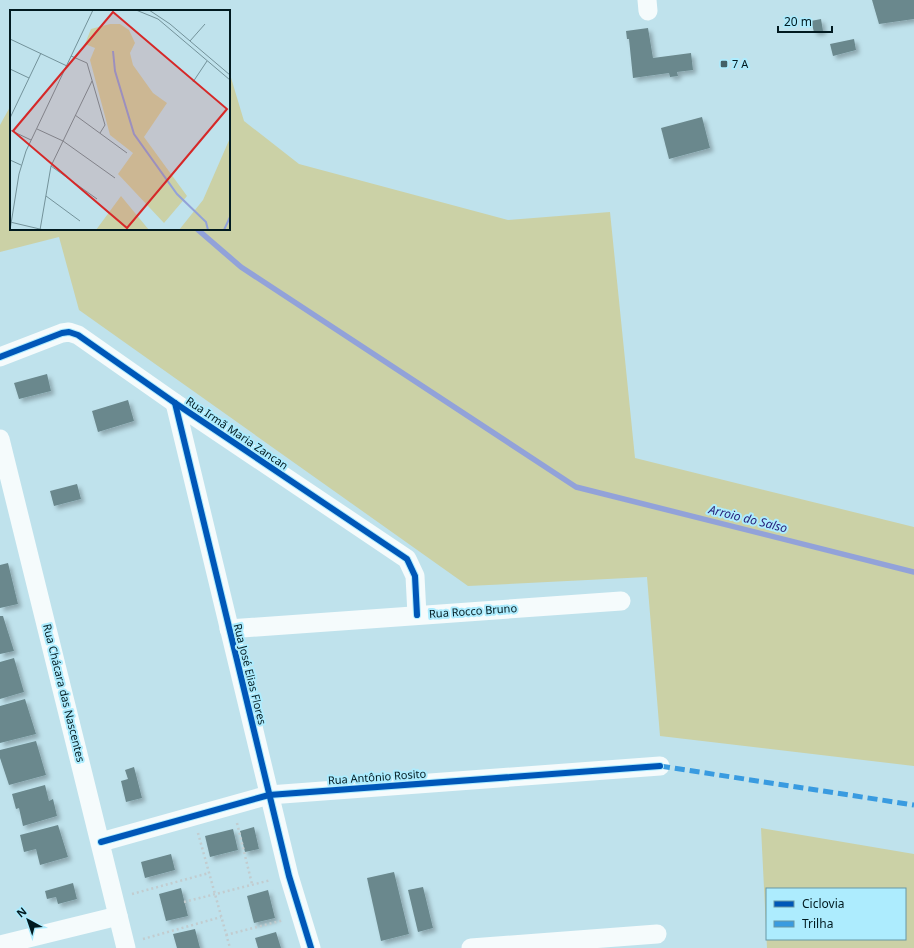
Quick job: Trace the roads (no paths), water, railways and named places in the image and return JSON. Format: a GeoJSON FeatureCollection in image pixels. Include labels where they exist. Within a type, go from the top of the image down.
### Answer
{"type":"FeatureCollection","features":[{"type":"Feature","properties":{"kind":"street","name":"Rua Irmã Maria Zancan"},"geometry":{"type":"LineString","coordinates":[[0,357],[62,333],[70,332],[78,335],[175,403],[407,559],[415,576],[417,615]]}},
{"type":"Feature","properties":{"kind":"street","name":"Rua José Elias Flores"},"geometry":{"type":"LineString","coordinates":[[175,403],[289,876],[311,948]]}},
{"type":"Feature","properties":{"kind":"street","name":"Rua Chácara das Nascentes"},"geometry":{"type":"LineString","coordinates":[[0,439],[126,946]]}},
{"type":"Feature","properties":{"kind":"street","name":"Rua Rocco Bruno"},"geometry":{"type":"LineString","coordinates":[[229,629],[621,601]]}},
{"type":"Feature","properties":{"kind":"street","name":"Rua Antônio Rosito"},"geometry":{"type":"LineString","coordinates":[[101,842],[269,795],[660,766]]}},
{"type":"Feature","properties":{"kind":"street"},"geometry":{"type":"LineString","coordinates":[[0,945],[116,907]]}},
{"type":"Feature","properties":{"kind":"street"},"geometry":{"type":"LineString","coordinates":[[471,948],[657,934]]}},
{"type":"Feature","properties":{"kind":"waterway","name":"Arroio do Salso"},"geometry":{"type":"LineString","coordinates":[[198,230],[241,267],[576,487],[914,572]]}},
{"type":"Feature","properties":{"kind":"place","name":"7 A"},"geometry":{"type":"Point","coordinates":[724,64]}}]}
